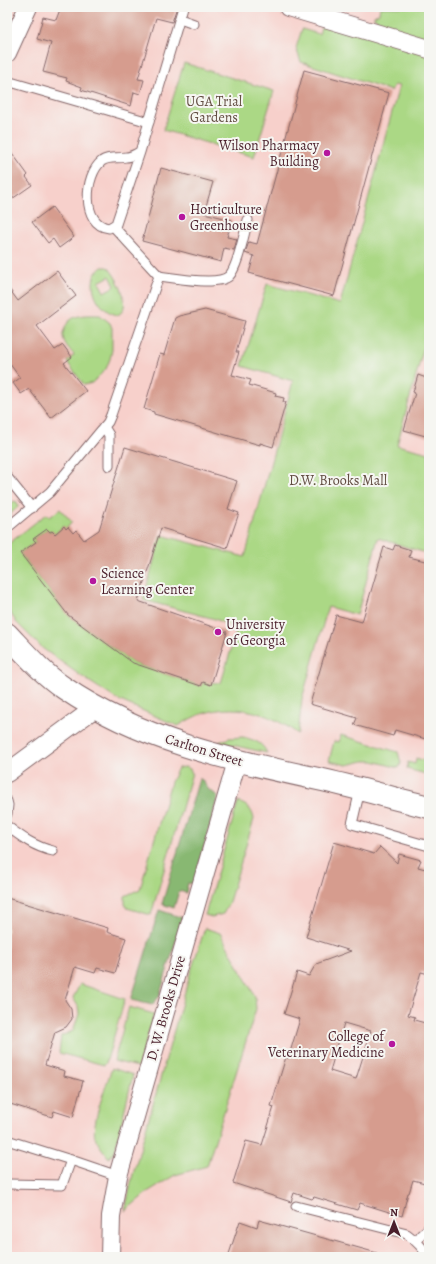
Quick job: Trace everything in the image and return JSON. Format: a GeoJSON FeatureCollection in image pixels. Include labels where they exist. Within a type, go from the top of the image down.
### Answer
{"type":"FeatureCollection","features":[{"type":"Feature","properties":{"kind":"street"},"geometry":{"type":"LineString","coordinates":[[7,53],[28,7]]}},
{"type":"Feature","properties":{"kind":"street"},"geometry":{"type":"LineString","coordinates":[[288,7],[429,49]]}},
{"type":"Feature","properties":{"kind":"street","name":"Carlton Street"},"geometry":{"type":"LineString","coordinates":[[7,634],[34,662],[62,687],[95,708],[132,726],[169,741],[237,761],[318,779],[429,807]]}},
{"type":"Feature","properties":{"kind":"street"},"geometry":{"type":"LineString","coordinates":[[7,773],[95,708]]}},
{"type":"Feature","properties":{"kind":"street","name":"D. W. Brooks Drive"},"geometry":{"type":"LineString","coordinates":[[110,1257],[111,1216],[118,1176],[237,761]]}},
{"type":"Feature","properties":{"kind":"lane"},"geometry":{"type":"LineString","coordinates":[[140,152],[130,157],[109,158],[98,165],[92,178],[88,196],[88,204],[95,218],[102,226],[109,228],[113,226],[118,217],[140,152],[183,7]]}},
{"type":"Feature","properties":{"kind":"lane"},"geometry":{"type":"LineString","coordinates":[[180,20],[194,24]]}},
{"type":"Feature","properties":{"kind":"lane"},"geometry":{"type":"LineString","coordinates":[[7,81],[149,122]]}},
{"type":"Feature","properties":{"kind":"lane"},"geometry":{"type":"LineString","coordinates":[[113,226],[159,276],[218,280],[226,278],[235,266],[248,220]]}},
{"type":"Feature","properties":{"kind":"lane"},"geometry":{"type":"LineString","coordinates":[[7,528],[50,492],[108,422],[159,276]]}},
{"type":"Feature","properties":{"kind":"lane"},"geometry":{"type":"LineString","coordinates":[[104,427],[109,435],[110,466]]}},
{"type":"Feature","properties":{"kind":"lane"},"geometry":{"type":"LineString","coordinates":[[7,477],[32,508]]}},
{"type":"Feature","properties":{"kind":"lane"},"geometry":{"type":"LineString","coordinates":[[360,790],[352,824],[429,846]]}},
{"type":"Feature","properties":{"kind":"lane"},"geometry":{"type":"LineString","coordinates":[[7,801],[7,814]]}},
{"type":"Feature","properties":{"kind":"lane"},"geometry":{"type":"LineString","coordinates":[[7,826],[25,839],[43,849],[53,851]]}},
{"type":"Feature","properties":{"kind":"lane"},"geometry":{"type":"LineString","coordinates":[[7,1140],[118,1176]]}},
{"type":"Feature","properties":{"kind":"lane"},"geometry":{"type":"LineString","coordinates":[[7,1184],[62,1185],[71,1160]]}},
{"type":"Feature","properties":{"kind":"lane"},"geometry":{"type":"LineString","coordinates":[[296,1206],[407,1234],[427,1251]]}},
{"type":"Feature","properties":{"kind":"lane"},"geometry":{"type":"LineString","coordinates":[[416,1241],[429,1228]]}},
{"type":"Feature","properties":{"kind":"shaded area","name":"University of Georgia"},"geometry":{"type":"Polygon","coordinates":[[[7,7],[429,7],[429,1257],[7,1257],[7,7]]]}},
{"type":"Feature","properties":{"kind":"green space","name":"D.W. Brooks Mall"},"geometry":{"type":"Polygon","coordinates":[[[380,7],[429,7],[429,328],[397,445],[429,453],[429,554],[378,538],[357,615],[328,607],[302,699],[298,734],[269,717],[239,709],[224,709],[208,712],[193,717],[178,726],[116,699],[42,648],[16,622],[7,607],[7,545],[46,514],[50,517],[60,509],[72,522],[66,529],[63,526],[55,534],[47,529],[33,539],[36,542],[20,553],[68,615],[133,663],[201,686],[203,682],[221,683],[237,629],[215,619],[143,600],[161,535],[245,557],[293,381],[242,366],[267,284],[340,304],[399,86],[394,85],[391,91],[301,62],[296,48],[302,29],[319,34],[325,14],[375,27],[377,19],[374,18],[374,16],[379,13],[380,7]]]}},
{"type":"Feature","properties":{"kind":"green space","name":"UGA Trial Gardens"},"geometry":{"type":"Polygon","coordinates":[[[184,63],[274,91],[254,157],[163,130],[184,63]]]}},
{"type":"Feature","properties":{"kind":"green space"},"geometry":{"type":"Polygon","coordinates":[[[102,267],[108,267],[122,291],[124,305],[122,311],[118,315],[105,309],[96,296],[93,288],[95,274],[102,267]],[[110,276],[99,282],[104,292],[115,286],[110,276]]]}},
{"type":"Feature","properties":{"kind":"green space"},"geometry":{"type":"Polygon","coordinates":[[[100,315],[110,323],[112,328],[112,350],[110,359],[106,369],[92,383],[84,385],[67,362],[74,355],[65,342],[63,332],[67,323],[75,317],[100,315]]]}},
{"type":"Feature","properties":{"kind":"green space"},"geometry":{"type":"Polygon","coordinates":[[[14,501],[17,502],[18,507],[7,517],[7,507],[14,501]]]}},
{"type":"Feature","properties":{"kind":"green space"},"geometry":{"type":"Polygon","coordinates":[[[341,735],[398,752],[401,763],[399,768],[373,761],[364,761],[347,765],[329,761],[334,741],[339,742],[341,735]]]}},
{"type":"Feature","properties":{"kind":"green space"},"geometry":{"type":"Polygon","coordinates":[[[243,737],[254,740],[263,746],[267,753],[219,742],[229,738],[243,737]]]}},
{"type":"Feature","properties":{"kind":"green space"},"geometry":{"type":"Polygon","coordinates":[[[416,758],[429,762],[429,775],[407,769],[408,762],[415,764],[416,758]]]}},
{"type":"Feature","properties":{"kind":"green space"},"geometry":{"type":"Polygon","coordinates":[[[185,767],[190,769],[192,773],[151,915],[127,908],[125,904],[125,896],[140,889],[171,782],[178,768],[185,767]]]}},
{"type":"Feature","properties":{"kind":"green space"},"geometry":{"type":"Polygon","coordinates":[[[199,779],[201,779],[209,790],[218,796],[194,884],[188,883],[186,893],[179,891],[174,908],[162,904],[199,779]]]}},
{"type":"Feature","properties":{"kind":"green space"},"geometry":{"type":"Polygon","coordinates":[[[238,802],[249,808],[254,819],[228,905],[223,914],[212,917],[205,915],[238,802]]]}},
{"type":"Feature","properties":{"kind":"green space"},"geometry":{"type":"Polygon","coordinates":[[[159,910],[183,918],[159,997],[152,1005],[131,1000],[159,910]]]}},
{"type":"Feature","properties":{"kind":"green space"},"geometry":{"type":"Polygon","coordinates":[[[205,928],[220,933],[255,996],[256,1009],[207,1166],[175,1175],[149,1191],[125,1211],[132,1178],[190,974],[205,928]]]}},
{"type":"Feature","properties":{"kind":"green space"},"geometry":{"type":"Polygon","coordinates":[[[80,984],[125,999],[106,1063],[104,1065],[59,1053],[61,1036],[73,1031],[79,1014],[78,1006],[73,998],[80,984]]]}},
{"type":"Feature","properties":{"kind":"green space"},"geometry":{"type":"Polygon","coordinates":[[[129,1007],[154,1014],[138,1067],[114,1061],[129,1007]]]}},
{"type":"Feature","properties":{"kind":"green space"},"geometry":{"type":"Polygon","coordinates":[[[112,1068],[133,1075],[115,1150],[109,1158],[96,1140],[94,1131],[100,1103],[112,1068]]]}},
{"type":"Feature","properties":{"kind":"building"},"geometry":{"type":"Polygon","coordinates":[[[61,7],[177,7],[172,22],[156,18],[138,79],[144,80],[140,94],[134,92],[131,106],[81,90],[82,87],[66,81],[67,78],[43,72],[51,43],[37,39],[43,17],[56,20],[61,7]]]}},
{"type":"Feature","properties":{"kind":"building","name":"Wilson Pharmacy Building"},"geometry":{"type":"Polygon","coordinates":[[[304,70],[389,93],[334,296],[249,273],[254,256],[245,253],[249,242],[257,244],[304,70]]]}},
{"type":"Feature","properties":{"kind":"building"},"geometry":{"type":"Polygon","coordinates":[[[7,146],[28,175],[26,177],[32,185],[12,199],[7,192],[7,146]]]}},
{"type":"Feature","properties":{"kind":"building","name":"Horticulture Greenhouse"},"geometry":{"type":"Polygon","coordinates":[[[161,168],[213,182],[204,213],[232,220],[227,237],[237,239],[234,250],[224,248],[221,262],[142,241],[161,168]]]}},
{"type":"Feature","properties":{"kind":"building"},"geometry":{"type":"Polygon","coordinates":[[[52,207],[74,237],[59,248],[53,239],[48,243],[32,222],[52,207]]]}},
{"type":"Feature","properties":{"kind":"building"},"geometry":{"type":"Polygon","coordinates":[[[57,271],[76,296],[37,326],[55,350],[63,345],[72,357],[64,363],[86,391],[51,418],[29,389],[21,394],[13,383],[20,378],[7,360],[7,286],[18,301],[57,271]]]}},
{"type":"Feature","properties":{"kind":"building"},"geometry":{"type":"Polygon","coordinates":[[[205,310],[245,321],[236,352],[239,352],[232,375],[251,380],[249,385],[276,393],[275,396],[284,398],[283,402],[286,402],[273,447],[260,443],[260,445],[154,414],[154,412],[144,409],[160,354],[164,355],[175,318],[205,310]]]}},
{"type":"Feature","properties":{"kind":"building"},"geometry":{"type":"Polygon","coordinates":[[[418,375],[429,379],[429,437],[404,430],[415,393],[413,392],[418,375]]]}},
{"type":"Feature","properties":{"kind":"building","name":"Science Learning Center"},"geometry":{"type":"Polygon","coordinates":[[[125,447],[237,481],[228,509],[239,513],[227,548],[161,528],[138,601],[227,632],[211,685],[203,682],[201,686],[133,663],[68,615],[20,553],[36,542],[33,539],[47,529],[55,534],[64,526],[66,529],[68,527],[73,533],[76,530],[84,540],[99,530],[125,447]]]}},
{"type":"Feature","properties":{"kind":"building"},"geometry":{"type":"Polygon","coordinates":[[[395,545],[411,550],[409,557],[429,562],[429,740],[395,730],[393,736],[354,725],[357,718],[310,704],[336,615],[362,622],[384,547],[393,550],[395,545]]]}},
{"type":"Feature","properties":{"kind":"building","name":"College of Veterinary Medicine"},"geometry":{"type":"Polygon","coordinates":[[[334,842],[374,854],[380,847],[397,863],[399,854],[421,860],[418,867],[429,870],[429,974],[421,972],[408,1015],[415,1017],[414,1020],[429,1024],[429,1184],[413,1180],[402,1216],[360,1203],[357,1210],[314,1197],[312,1199],[294,1193],[291,1202],[233,1183],[246,1141],[262,1145],[274,1107],[271,1106],[286,1057],[288,1059],[300,1019],[284,1014],[297,972],[309,976],[316,964],[351,951],[306,937],[334,842]],[[344,1023],[330,1071],[356,1079],[371,1031],[344,1023]]]}},
{"type":"Feature","properties":{"kind":"building"},"geometry":{"type":"Polygon","coordinates":[[[7,898],[108,928],[107,932],[126,938],[115,973],[97,968],[95,973],[75,967],[65,1000],[71,1009],[72,1019],[66,1027],[55,1032],[45,1065],[65,1071],[64,1076],[83,1081],[73,1117],[54,1111],[52,1117],[7,1103],[7,898]]]}},
{"type":"Feature","properties":{"kind":"building"},"geometry":{"type":"Polygon","coordinates":[[[259,1220],[377,1253],[376,1257],[228,1257],[240,1221],[257,1227],[259,1220]]]}},
{"type":"Feature","properties":{"kind":"place","name":"Wilson Pharmacy Building"},"geometry":{"type":"Point","coordinates":[327,153]}},
{"type":"Feature","properties":{"kind":"place","name":"Horticulture Greenhouse"},"geometry":{"type":"Point","coordinates":[182,217]}},
{"type":"Feature","properties":{"kind":"place","name":"Science Learning Center"},"geometry":{"type":"Point","coordinates":[93,581]}},
{"type":"Feature","properties":{"kind":"place","name":"University of Georgia"},"geometry":{"type":"Point","coordinates":[218,632]}},
{"type":"Feature","properties":{"kind":"place","name":"College of Veterinary Medicine"},"geometry":{"type":"Point","coordinates":[392,1044]}}]}
